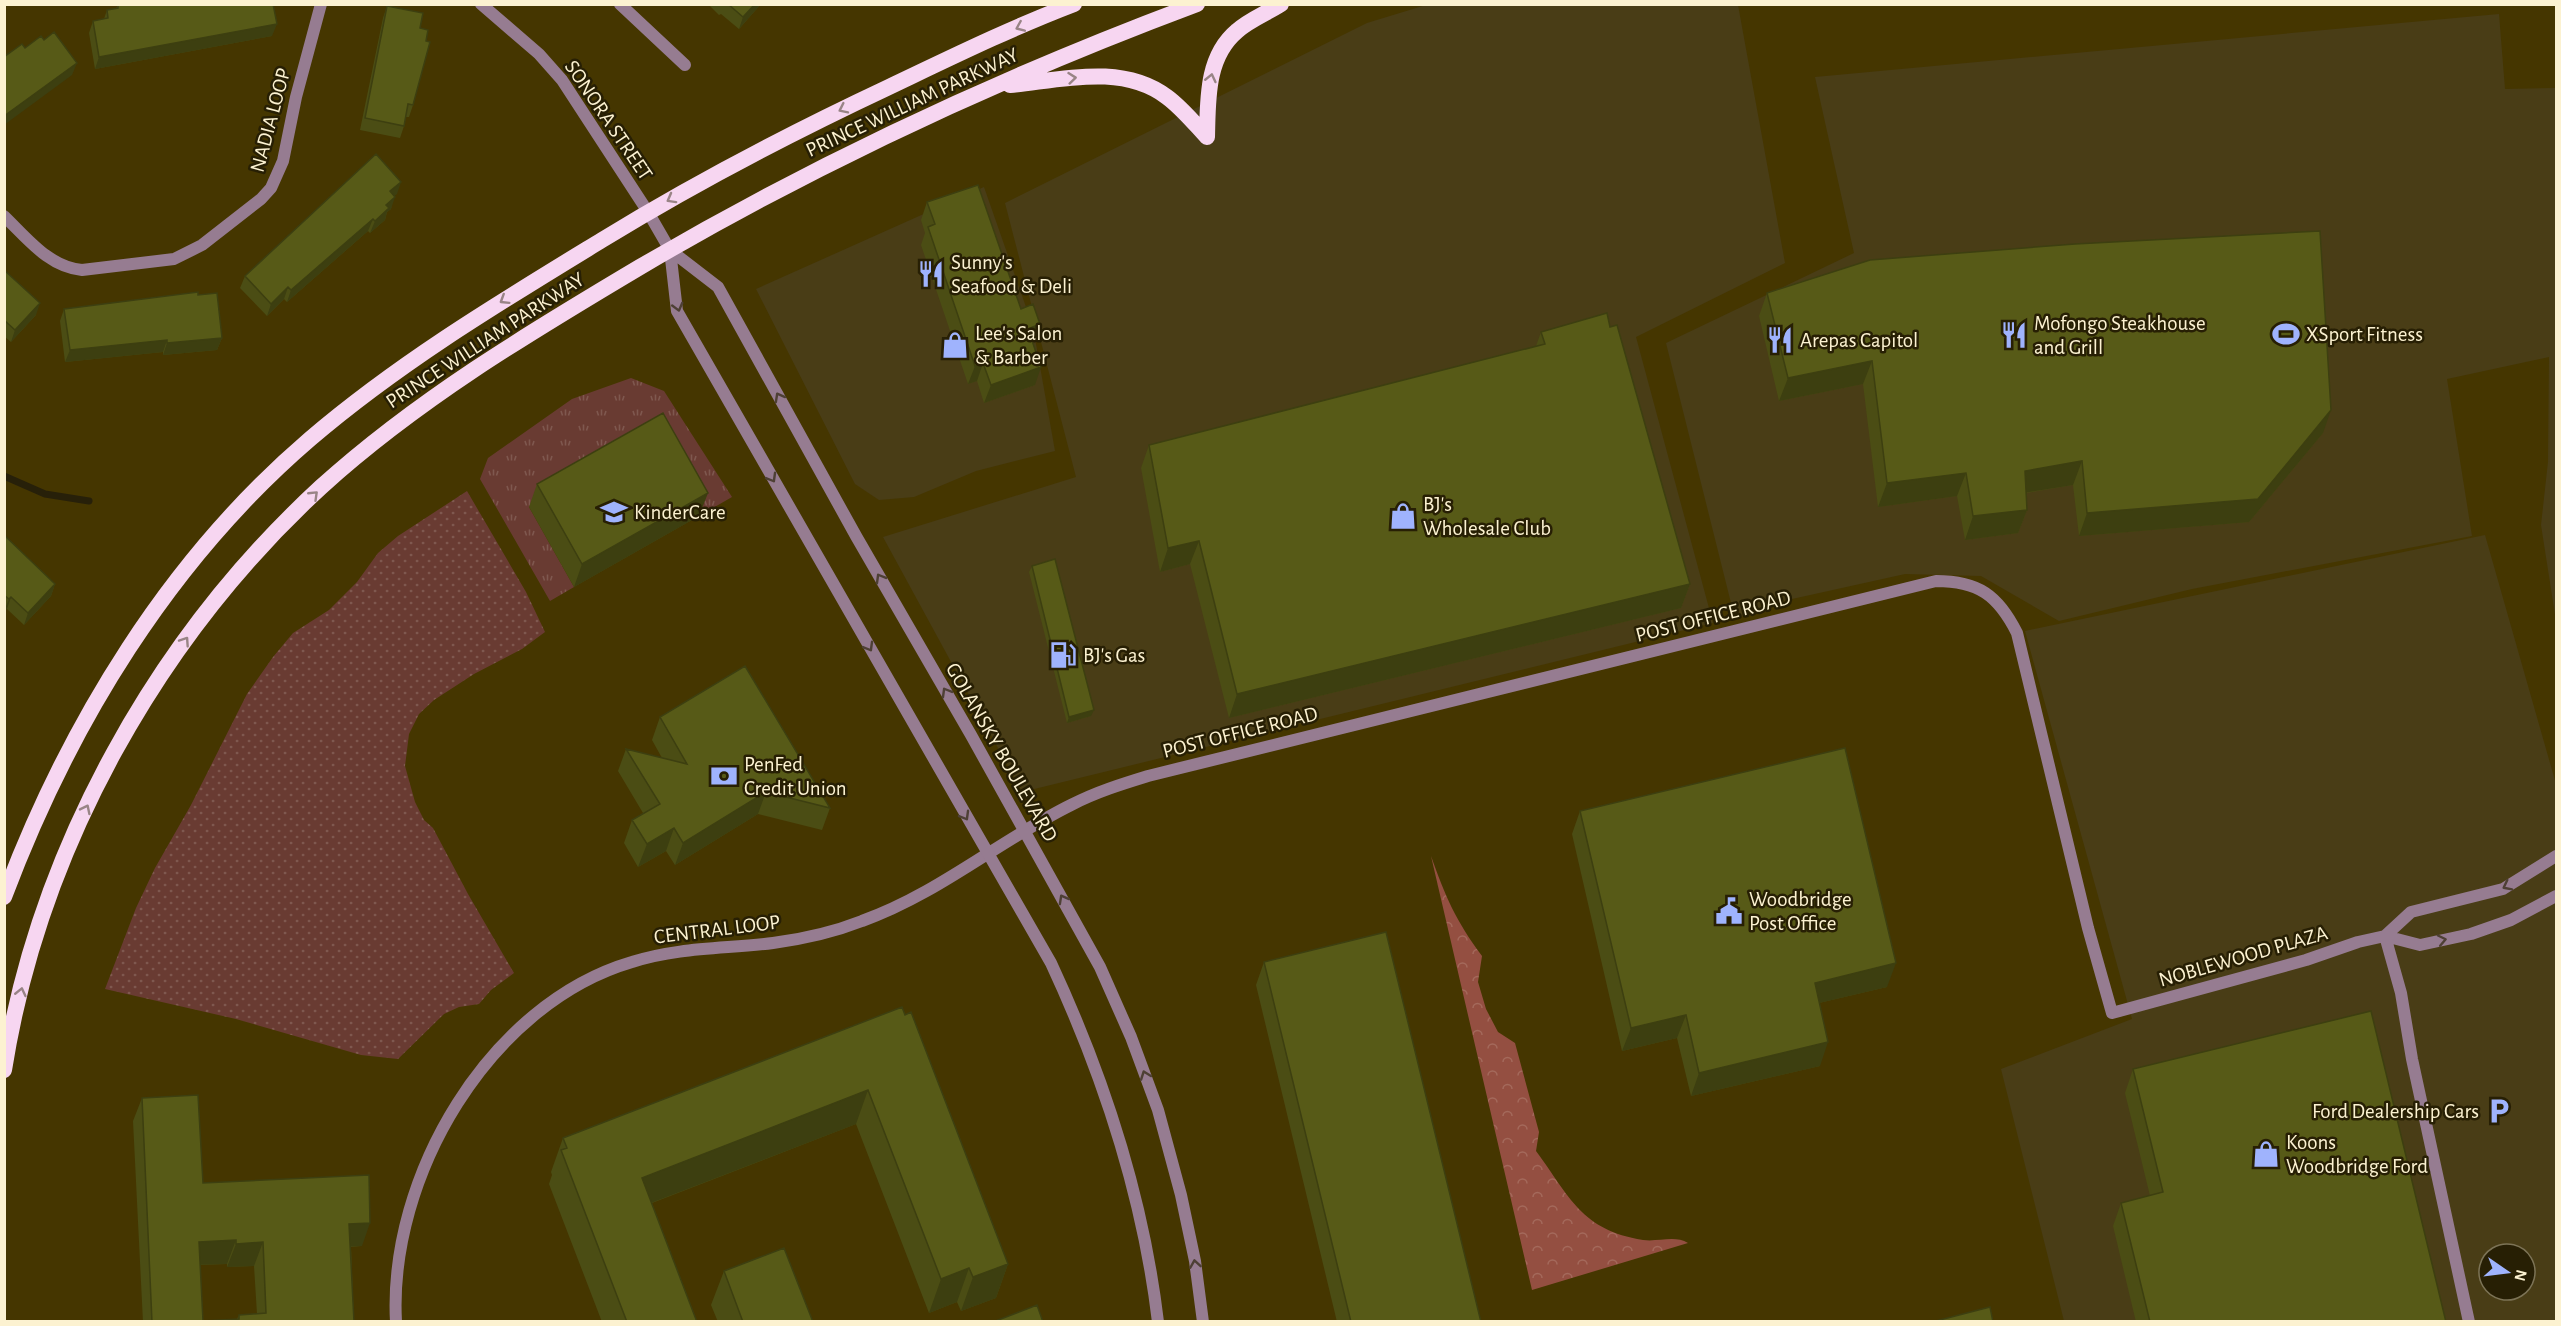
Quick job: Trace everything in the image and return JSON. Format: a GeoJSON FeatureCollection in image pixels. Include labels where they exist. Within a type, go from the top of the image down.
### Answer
{"type":"FeatureCollection","features":[{"type":"Feature","properties":{"kind":"highway","name":"PRINCE WILLIAM PARKWAY"},"geometry":{"type":"LineString","coordinates":[[4,897],[28,835],[61,763],[120,661],[165,598],[217,532],[310,439],[366,393],[504,300],[648,212],[778,140],[970,48],[1074,4]]}},
{"type":"Feature","properties":{"kind":"highway","name":"PRINCE WILLIAM PARKWAY"},"geometry":{"type":"LineString","coordinates":[[4,1070],[26,972],[49,898],[83,814],[110,760],[148,695],[191,632],[228,584],[279,528],[324,485],[393,427],[466,374],[670,250],[848,154],[993,87],[1197,4]]}},
{"type":"Feature","properties":{"kind":"highway"},"geometry":{"type":"LineString","coordinates":[[993,87],[1101,75],[1128,79],[1166,96],[1207,137],[1210,78],[1225,44],[1243,26],[1281,4]]}},
{"type":"Feature","properties":{"kind":"street","name":"NADIA LOOP"},"geometry":{"type":"LineString","coordinates":[[4,216],[44,255],[57,264],[71,269],[82,270],[164,261],[174,259],[202,245],[261,199],[271,188],[277,176],[283,161],[296,97],[321,4]]}},
{"type":"Feature","properties":{"kind":"street","name":"SONORA STREET"},"geometry":{"type":"LineString","coordinates":[[481,4],[539,54],[562,80],[648,212]]}},
{"type":"Feature","properties":{"kind":"street"},"geometry":{"type":"LineString","coordinates":[[620,4],[685,65]]}},
{"type":"Feature","properties":{"kind":"street","name":"GOLANSKY BOULEVARD"},"geometry":{"type":"LineString","coordinates":[[648,212],[670,250],[718,287],[850,526],[1025,831],[1100,967],[1135,1048],[1158,1110],[1179,1185],[1195,1261],[1203,1322]]}},
{"type":"Feature","properties":{"kind":"street","name":"GOLANSKY BOULEVARD"},"geometry":{"type":"LineString","coordinates":[[670,250],[677,311],[1051,963],[1092,1057],[1120,1137],[1138,1203],[1158,1322]]}},
{"type":"Feature","properties":{"kind":"street","name":"POST OFFICE ROAD"},"geometry":{"type":"LineString","coordinates":[[1025,831],[1070,805],[1104,790],[1148,776],[1936,581],[1956,581],[1975,587],[1992,597],[2006,612],[2017,633],[2090,938],[2112,1013]]}},
{"type":"Feature","properties":{"kind":"street","name":"CENTRAL LOOP"},"geometry":{"type":"LineString","coordinates":[[396,1322],[400,1252],[414,1192],[423,1168],[452,1113],[478,1076],[503,1046],[536,1013],[591,978],[629,962],[687,949],[772,943],[818,935],[862,922],[928,890],[1025,831]]}},
{"type":"Feature","properties":{"kind":"street","name":"NOBLEWOOD PLAZA"},"geometry":{"type":"LineString","coordinates":[[2385,936],[2411,912],[2503,890],[2556,856]]}},
{"type":"Feature","properties":{"kind":"street","name":"NOBLEWOOD PLAZA"},"geometry":{"type":"LineString","coordinates":[[2112,1013],[2385,936],[2420,945],[2471,934],[2511,920],[2556,896]]}},
{"type":"Feature","properties":{"kind":"street"},"geometry":{"type":"LineString","coordinates":[[2385,936],[2401,993],[2412,1059],[2469,1322]]}},
{"type":"Feature","properties":{"kind":"shaded area"},"geometry":{"type":"Polygon","coordinates":[[[1426,5],[1738,5],[1785,263],[1636,337],[1713,623],[1022,792],[883,537],[1076,477],[1005,203],[1367,23],[1426,5]]]}},
{"type":"Feature","properties":{"kind":"shaded area"},"geometry":{"type":"Polygon","coordinates":[[[2499,14],[2505,89],[2556,88],[2556,621],[2541,525],[2548,462],[2549,357],[2447,379],[2472,536],[2192,589],[2059,621],[1981,576],[1905,574],[1792,599],[1735,619],[1666,343],[1854,253],[1815,77],[2499,14]]]}},
{"type":"Feature","properties":{"kind":"shaded area"},"geometry":{"type":"Polygon","coordinates":[[[984,187],[1033,327],[1055,451],[976,471],[914,497],[879,500],[855,484],[756,289],[984,187]]]}},
{"type":"Feature","properties":{"kind":"shaded area"},"geometry":{"type":"Polygon","coordinates":[[[2485,535],[2556,784],[2556,1321],[2064,1321],[2001,1069],[2132,1019],[2025,631],[2485,535]]]}},
{"type":"Feature","properties":{"kind":"green space"},"geometry":{"type":"Polygon","coordinates":[[[631,378],[664,391],[732,497],[699,516],[654,437],[529,507],[574,587],[550,601],[480,479],[488,458],[572,399],[631,378]]]}},
{"type":"Feature","properties":{"kind":"green space"},"geometry":{"type":"Polygon","coordinates":[[[467,491],[526,592],[545,632],[522,649],[474,674],[434,700],[419,714],[409,734],[405,766],[415,802],[424,820],[433,828],[514,973],[491,990],[479,1004],[459,1007],[444,1014],[398,1059],[361,1055],[236,1019],[105,989],[136,908],[155,868],[191,805],[247,694],[273,657],[293,633],[329,610],[357,582],[378,553],[398,536],[467,491]]]}},
{"type":"Feature","properties":{"kind":"green space"},"geometry":{"type":"Polygon","coordinates":[[[1431,856],[1452,908],[1482,956],[1478,982],[1486,1009],[1498,1032],[1515,1043],[1539,1132],[1536,1151],[1568,1197],[1591,1220],[1622,1235],[1643,1240],[1672,1239],[1688,1243],[1532,1290],[1431,856]]]}},
{"type":"Feature","properties":{"kind":"building"},"geometry":{"type":"Polygon","coordinates":[[[118,4],[273,4],[277,24],[99,57],[93,21],[108,18],[107,10],[118,8],[118,4]]]}},
{"type":"Feature","properties":{"kind":"building"},"geometry":{"type":"Polygon","coordinates":[[[728,4],[755,4],[743,17],[728,4]]]}},
{"type":"Feature","properties":{"kind":"building"},"geometry":{"type":"Polygon","coordinates":[[[387,6],[423,13],[420,28],[428,30],[426,41],[430,42],[413,105],[408,104],[404,126],[365,118],[387,6]]]}},
{"type":"Feature","properties":{"kind":"building"},"geometry":{"type":"Polygon","coordinates":[[[54,32],[77,63],[4,116],[4,57],[22,44],[25,48],[41,36],[44,40],[54,32]]]}},
{"type":"Feature","properties":{"kind":"building"},"geometry":{"type":"Polygon","coordinates":[[[376,154],[401,182],[390,191],[395,197],[386,205],[389,208],[375,221],[373,219],[291,290],[288,287],[271,304],[245,276],[376,154]]]}},
{"type":"Feature","properties":{"kind":"building"},"geometry":{"type":"Polygon","coordinates":[[[978,185],[1021,309],[1033,304],[1040,324],[1028,329],[1041,367],[991,385],[983,363],[975,366],[928,227],[935,224],[927,202],[978,185]]]}},
{"type":"Feature","properties":{"kind":"building"},"geometry":{"type":"Polygon","coordinates":[[[2320,231],[2331,410],[2258,499],[2087,513],[2082,461],[2025,471],[2027,510],[1973,516],[1966,473],[1887,483],[1872,361],[1788,378],[1767,293],[1870,260],[2075,244],[2320,231]]]}},
{"type":"Feature","properties":{"kind":"building"},"geometry":{"type":"Polygon","coordinates":[[[4,270],[40,303],[15,330],[4,320],[4,270]]]}},
{"type":"Feature","properties":{"kind":"building"},"geometry":{"type":"Polygon","coordinates":[[[198,292],[198,295],[217,293],[222,338],[167,343],[167,340],[70,350],[64,309],[198,292]]]}},
{"type":"Feature","properties":{"kind":"building","name":"BJ's Wholesale Club"},"geometry":{"type":"Polygon","coordinates":[[[1607,313],[1610,327],[1617,325],[1690,584],[1237,694],[1199,541],[1168,548],[1149,445],[1545,344],[1541,332],[1607,313]]]}},
{"type":"Feature","properties":{"kind":"building","name":"KinderCare"},"geometry":{"type":"Polygon","coordinates":[[[663,413],[708,493],[582,564],[537,484],[663,413]]]}},
{"type":"Feature","properties":{"kind":"building"},"geometry":{"type":"Polygon","coordinates":[[[4,535],[55,584],[28,613],[11,597],[9,599],[4,595],[4,535]]]}},
{"type":"Feature","properties":{"kind":"building","name":"BJ's Gas"},"geometry":{"type":"Polygon","coordinates":[[[1055,559],[1094,710],[1069,717],[1032,566],[1055,559]]]}},
{"type":"Feature","properties":{"kind":"building","name":"PenFed Credit Union"},"geometry":{"type":"Polygon","coordinates":[[[745,666],[830,808],[766,792],[683,843],[674,828],[647,844],[632,820],[660,804],[626,749],[687,764],[660,717],[745,666]]]}},
{"type":"Feature","properties":{"kind":"building","name":"Woodbridge Post Office"},"geometry":{"type":"Polygon","coordinates":[[[1845,748],[1896,963],[1815,983],[1828,1042],[1699,1073],[1686,1015],[1631,1028],[1580,811],[1845,748]]]}},
{"type":"Feature","properties":{"kind":"building"},"geometry":{"type":"Polygon","coordinates":[[[1386,932],[1481,1322],[1351,1322],[1264,962],[1386,932]]]}},
{"type":"Feature","properties":{"kind":"building"},"geometry":{"type":"Polygon","coordinates":[[[902,1007],[905,1015],[911,1012],[1008,1264],[973,1277],[969,1268],[941,1279],[868,1090],[642,1178],[697,1322],[627,1322],[561,1150],[567,1148],[563,1138],[902,1007]]]}},
{"type":"Feature","properties":{"kind":"building","name":"Koons Woodbridge Ford"},"geometry":{"type":"Polygon","coordinates":[[[2371,1011],[2446,1322],[2150,1322],[2121,1203],[2163,1192],[2133,1069],[2371,1011]]]}},
{"type":"Feature","properties":{"kind":"building"},"geometry":{"type":"Polygon","coordinates":[[[198,1095],[203,1183],[369,1175],[370,1223],[349,1224],[354,1322],[152,1322],[142,1098],[198,1095]],[[236,1240],[199,1242],[203,1321],[239,1319],[239,1315],[266,1313],[263,1242],[236,1244],[236,1240]]]}},
{"type":"Feature","properties":{"kind":"building"},"geometry":{"type":"Polygon","coordinates":[[[784,1248],[813,1322],[743,1322],[724,1271],[784,1248]]]}},
{"type":"Feature","properties":{"kind":"building"},"geometry":{"type":"Polygon","coordinates":[[[1037,1305],[1043,1322],[993,1322],[1037,1305]]]}},
{"type":"Feature","properties":{"kind":"building"},"geometry":{"type":"Polygon","coordinates":[[[1990,1307],[1993,1322],[1932,1322],[1990,1307]]]}},
{"type":"Feature","properties":{"kind":"waterway"},"geometry":{"type":"LineString","coordinates":[[4,476],[45,494],[89,501]]}},
{"type":"Feature","properties":{"kind":"place","name":"Sunny's Seafood & Deli"},"geometry":{"type":"Point","coordinates":[931,274]}},
{"type":"Feature","properties":{"kind":"place","name":"XSport Fitness"},"geometry":{"type":"Point","coordinates":[2286,334]}},
{"type":"Feature","properties":{"kind":"place","name":"Mofongo Steakhouse and Grill"},"geometry":{"type":"Point","coordinates":[2014,335]}},
{"type":"Feature","properties":{"kind":"place","name":"Arepas Capitol"},"geometry":{"type":"Point","coordinates":[1780,340]}},
{"type":"Feature","properties":{"kind":"place","name":"Lee's Salon & Barber"},"geometry":{"type":"Point","coordinates":[955,345]}},
{"type":"Feature","properties":{"kind":"place","name":"KinderCare"},"geometry":{"type":"Point","coordinates":[614,512]}},
{"type":"Feature","properties":{"kind":"place","name":"BJ's Wholesale Club"},"geometry":{"type":"Point","coordinates":[1403,516]}},
{"type":"Feature","properties":{"kind":"place","name":"BJ's Gas"},"geometry":{"type":"Point","coordinates":[1063,655]}},
{"type":"Feature","properties":{"kind":"place","name":"PenFed Credit Union"},"geometry":{"type":"Point","coordinates":[724,776]}},
{"type":"Feature","properties":{"kind":"place","name":"Woodbridge Post Office"},"geometry":{"type":"Point","coordinates":[1729,911]}},
{"type":"Feature","properties":{"kind":"place","name":"Ford Dealership Cars"},"geometry":{"type":"Point","coordinates":[2499,1111]}},
{"type":"Feature","properties":{"kind":"place","name":"Koons Woodbridge Ford"},"geometry":{"type":"Point","coordinates":[2266,1154]}}]}
